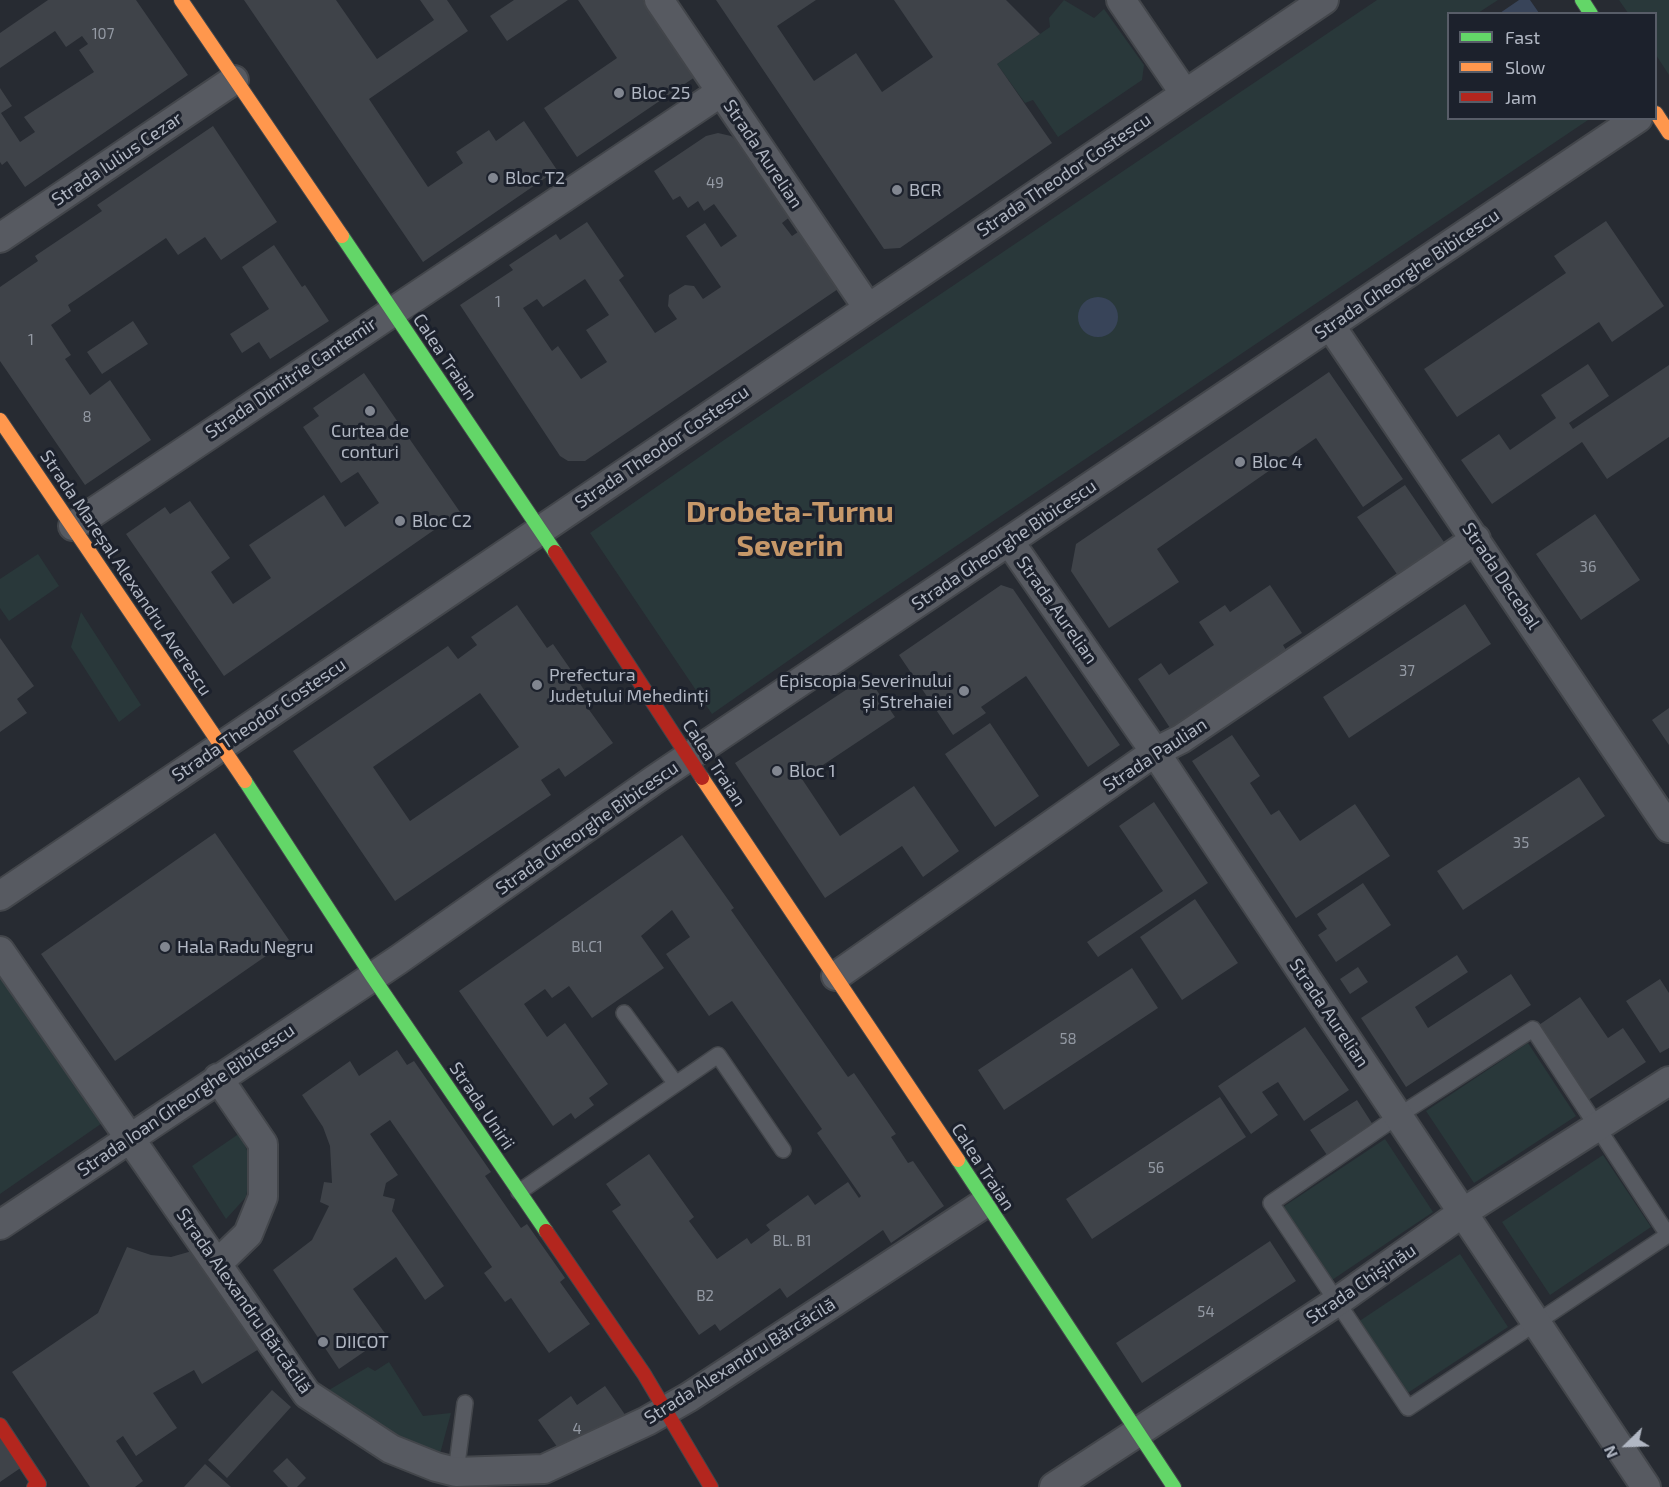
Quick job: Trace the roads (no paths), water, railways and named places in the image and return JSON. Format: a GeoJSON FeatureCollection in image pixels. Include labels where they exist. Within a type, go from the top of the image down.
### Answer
{"type":"FeatureCollection","features":[{"type":"Feature","properties":{"kind":"street","name":"Calea Traian"},"geometry":{"type":"LineString","coordinates":[[181,0],[540,529],[688,757],[836,976],[1174,1487]]}},
{"type":"Feature","properties":{"kind":"street","name":"Strada Aurelian"},"geometry":{"type":"LineString","coordinates":[[659,0],[868,308]]}},
{"type":"Feature","properties":{"kind":"street"},"geometry":{"type":"LineString","coordinates":[[1121,0],[1185,94]]}},
{"type":"Feature","properties":{"kind":"street","name":"Strada Theodor Costescu"},"geometry":{"type":"LineString","coordinates":[[0,896],[1324,0]]}},
{"type":"Feature","properties":{"kind":"street","name":"Strada Iulius Cezar"},"geometry":{"type":"LineString","coordinates":[[0,238],[234,80]]}},
{"type":"Feature","properties":{"kind":"street","name":"Strada Dimitrie Cantemir"},"geometry":{"type":"LineString","coordinates":[[72,526],[391,310],[721,92]]}},
{"type":"Feature","properties":{"kind":"street"},"geometry":{"type":"LineString","coordinates":[[1658,107],[1669,133]]}},
{"type":"Feature","properties":{"kind":"street","name":"Strada Gheorghe Bibicescu"},"geometry":{"type":"LineString","coordinates":[[372,976],[688,757],[1635,120]]}},
{"type":"Feature","properties":{"kind":"street","name":"Strada Decebal"},"geometry":{"type":"LineString","coordinates":[[1330,325],[1669,828]]}},
{"type":"Feature","properties":{"kind":"street","name":"Strada Mareșal Alexandru Averescu"},"geometry":{"type":"LineString","coordinates":[[0,420],[221,746]]}},
{"type":"Feature","properties":{"kind":"street","name":"Strada Paulian"},"geometry":{"type":"LineString","coordinates":[[836,976],[1155,752],[1181,739],[1476,539]]}},
{"type":"Feature","properties":{"kind":"street","name":"Strada Aurelian"},"geometry":{"type":"LineString","coordinates":[[1009,541],[1155,752],[1646,1487]]}},
{"type":"Feature","properties":{"kind":"street","name":"Strada Unirii"},"geometry":{"type":"LineString","coordinates":[[221,746],[372,976],[667,1409],[711,1487]]}},
{"type":"Feature","properties":{"kind":"street","name":"Strada Alexandru Bărcăcilă"},"geometry":{"type":"LineString","coordinates":[[0,951],[308,1395],[390,1449],[436,1467],[454,1479],[544,1469],[667,1409],[985,1203]]}},
{"type":"Feature","properties":{"kind":"street","name":"Strada Ioan Gheorghe Bibicescu"},"geometry":{"type":"LineString","coordinates":[[0,1225],[372,976]]}},
{"type":"Feature","properties":{"kind":"street"},"geometry":{"type":"LineString","coordinates":[[218,1078],[263,1144],[263,1197],[248,1234],[218,1263]]}},
{"type":"Feature","properties":{"kind":"street","name":"Strada Chișinău"},"geometry":{"type":"LineString","coordinates":[[1054,1487],[1338,1301],[1462,1213],[1669,1081]]}},
{"type":"Feature","properties":{"kind":"street"},"geometry":{"type":"LineString","coordinates":[[0,1425],[38,1486]]}},
{"type":"Feature","properties":{"kind":"lane"},"geometry":{"type":"LineString","coordinates":[[624,1012],[676,1084]]}},
{"type":"Feature","properties":{"kind":"lane"},"geometry":{"type":"LineString","coordinates":[[1533,1029],[1597,1128],[1668,1235],[1408,1408],[1271,1203],[1398,1116],[1533,1029]]}},
{"type":"Feature","properties":{"kind":"lane"},"geometry":{"type":"LineString","coordinates":[[519,1192],[718,1055],[783,1150]]}},
{"type":"Feature","properties":{"kind":"lane"},"geometry":{"type":"LineString","coordinates":[[454,1479],[465,1403]]}},
{"type":"Feature","properties":{"kind":"water"},"geometry":{"type":"Polygon","coordinates":[[[1519,0],[1530,0],[1538,12],[1501,12],[1519,0]]]}},
{"type":"Feature","properties":{"kind":"water"},"geometry":{"type":"Polygon","coordinates":[[[1098,297],[1106,298],[1112,303],[1117,309],[1117,325],[1112,331],[1106,336],[1098,337],[1090,336],[1084,331],[1079,325],[1078,317],[1079,309],[1084,303],[1090,298],[1098,297]]]}},
{"type":"Feature","properties":{"kind":"place","name":"Bloc 25"},"geometry":{"type":"Point","coordinates":[619,93]}},
{"type":"Feature","properties":{"kind":"place","name":"Bloc T2"},"geometry":{"type":"Point","coordinates":[493,178]}},
{"type":"Feature","properties":{"kind":"place","name":"BCR"},"geometry":{"type":"Point","coordinates":[897,190]}},
{"type":"Feature","properties":{"kind":"place","name":"Curtea de conturi"},"geometry":{"type":"Point","coordinates":[370,411]}},
{"type":"Feature","properties":{"kind":"place","name":"Bloc 4"},"geometry":{"type":"Point","coordinates":[1240,462]}},
{"type":"Feature","properties":{"kind":"place","name":"Bloc C2"},"geometry":{"type":"Point","coordinates":[400,521]}},
{"type":"Feature","properties":{"kind":"place","name":"Prefectura Județului Mehedinți"},"geometry":{"type":"Point","coordinates":[537,685]}},
{"type":"Feature","properties":{"kind":"place","name":"Episcopia Severinului și Strehaiei"},"geometry":{"type":"Point","coordinates":[964,691]}},
{"type":"Feature","properties":{"kind":"place","name":"Bloc 1"},"geometry":{"type":"Point","coordinates":[777,771]}},
{"type":"Feature","properties":{"kind":"place","name":"Hala Radu Negru"},"geometry":{"type":"Point","coordinates":[165,947]}},
{"type":"Feature","properties":{"kind":"place","name":"DIICOT"},"geometry":{"type":"Point","coordinates":[323,1342]}},
{"type":"Feature","properties":{"kind":"district","name":"Drobeta-Turnu Severin"},"geometry":{"type":"Point","coordinates":[790,529]}}]}
